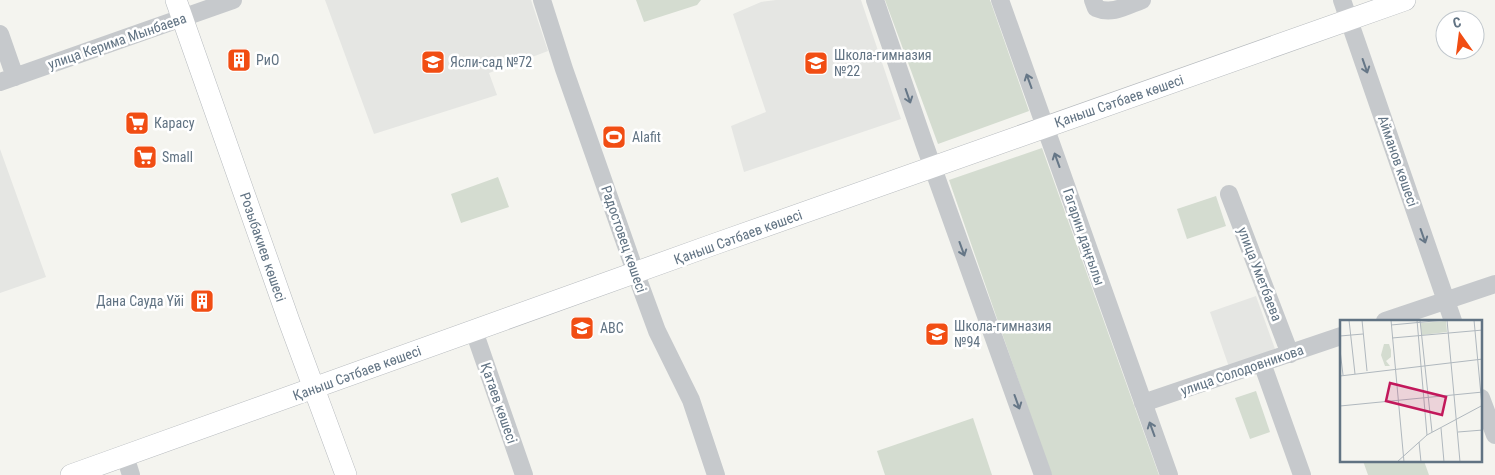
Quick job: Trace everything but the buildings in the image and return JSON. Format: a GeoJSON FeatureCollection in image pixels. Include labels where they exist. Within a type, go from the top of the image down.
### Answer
{"type":"FeatureCollection","features":[{"type":"Feature","properties":{"kind":"main road","name":"Қаныш Сәтбаев көшесі"},"geometry":{"type":"LineString","coordinates":[[71,475],[128,466],[315,388],[1045,127],[1346,10],[1405,0]]}},
{"type":"Feature","properties":{"kind":"main road","name":"Розыбакиев көшесі"},"geometry":{"type":"LineString","coordinates":[[179,9],[346,475]]}},
{"type":"Feature","properties":{"kind":"street","name":"улица Керима Мынбаева"},"geometry":{"type":"LineString","coordinates":[[8,79],[179,9],[233,0]]}},
{"type":"Feature","properties":{"kind":"street","name":"Радостовец көшесі"},"geometry":{"type":"LineString","coordinates":[[542,0],[564,69],[636,274],[658,331],[690,400],[716,475]]}},
{"type":"Feature","properties":{"kind":"street"},"geometry":{"type":"LineString","coordinates":[[875,0],[1043,475]]}},
{"type":"Feature","properties":{"kind":"street","name":"Гагарин даңғылы"},"geometry":{"type":"LineString","coordinates":[[1000,0],[1169,475]]}},
{"type":"Feature","properties":{"kind":"street"},"geometry":{"type":"LineString","coordinates":[[1093,0],[1096,8],[1103,11],[1113,11],[1142,0]]}},
{"type":"Feature","properties":{"kind":"street","name":"Айманов көшесі"},"geometry":{"type":"LineString","coordinates":[[1346,10],[1453,320]]}},
{"type":"Feature","properties":{"kind":"street"},"geometry":{"type":"LineString","coordinates":[[0,34],[8,79]]}},
{"type":"Feature","properties":{"kind":"street","name":"улица Уметбаева"},"geometry":{"type":"LineString","coordinates":[[1230,194],[1290,354]]}},
{"type":"Feature","properties":{"kind":"street"},"geometry":{"type":"LineString","coordinates":[[1388,320],[1495,284]]}},
{"type":"Feature","properties":{"kind":"street","name":"Қатаев көшесі"},"geometry":{"type":"LineString","coordinates":[[474,331],[524,475]]}},
{"type":"Feature","properties":{"kind":"street","name":"улица Солодовникова"},"geometry":{"type":"LineString","coordinates":[[1143,403],[1340,336]]}},
{"type":"Feature","properties":{"kind":"street"},"geometry":{"type":"LineString","coordinates":[[1262,363],[1302,475]]}},
{"type":"Feature","properties":{"kind":"street"},"geometry":{"type":"LineString","coordinates":[[1482,401],[1495,435]]}},
{"type":"Feature","properties":{"kind":"shaded area","name":"Ясли-сад №72"},"geometry":{"type":"Polygon","coordinates":[[[325,0],[531,0],[548,51],[489,73],[497,95],[374,134],[325,0]]]}},
{"type":"Feature","properties":{"kind":"shaded area"},"geometry":{"type":"Polygon","coordinates":[[[636,0],[701,0],[697,5],[644,22],[636,0]]]}},
{"type":"Feature","properties":{"kind":"shaded area","name":"Школа-гимназия №22"},"geometry":{"type":"Polygon","coordinates":[[[776,0],[861,0],[901,119],[744,172],[731,126],[766,112],[733,14],[761,2],[776,0]]]}},
{"type":"Feature","properties":{"kind":"shaded area"},"geometry":{"type":"Polygon","coordinates":[[[885,0],[990,0],[1029,111],[938,144],[885,0]]]}},
{"type":"Feature","properties":{"kind":"shaded area"},"geometry":{"type":"Polygon","coordinates":[[[1042,148],[1159,475],[1052,475],[1039,440],[949,180],[1042,148]]]}},
{"type":"Feature","properties":{"kind":"shaded area"},"geometry":{"type":"Polygon","coordinates":[[[0,149],[46,277],[0,293],[0,149]]]}},
{"type":"Feature","properties":{"kind":"shaded area"},"geometry":{"type":"Polygon","coordinates":[[[498,177],[509,207],[461,223],[451,194],[498,177]]]}},
{"type":"Feature","properties":{"kind":"shaded area"},"geometry":{"type":"Polygon","coordinates":[[[1216,196],[1226,226],[1187,239],[1177,209],[1216,196]]]}},
{"type":"Feature","properties":{"kind":"shaded area"},"geometry":{"type":"Polygon","coordinates":[[[1256,296],[1275,349],[1229,367],[1210,312],[1256,296]]]}},
{"type":"Feature","properties":{"kind":"shaded area"},"geometry":{"type":"Polygon","coordinates":[[[1256,391],[1270,432],[1250,439],[1235,398],[1256,391]]]}},
{"type":"Feature","properties":{"kind":"shaded area"},"geometry":{"type":"Polygon","coordinates":[[[973,418],[992,475],[885,475],[877,451],[973,418]]]}},
{"type":"Feature","properties":{"kind":"shaded area"},"geometry":{"type":"Polygon","coordinates":[[[1363,462],[1424,462],[1429,475],[1368,475],[1363,462]]]}},
{"type":"Feature","properties":{"kind":"place","name":"РиО"},"geometry":{"type":"Point","coordinates":[239,60]}},
{"type":"Feature","properties":{"kind":"place","name":"Ясли-сад №72"},"geometry":{"type":"Point","coordinates":[433,62]}},
{"type":"Feature","properties":{"kind":"place","name":"Школа-гимназия №22"},"geometry":{"type":"Point","coordinates":[816,63]}},
{"type":"Feature","properties":{"kind":"place","name":"Карасу"},"geometry":{"type":"Point","coordinates":[137,123]}},
{"type":"Feature","properties":{"kind":"place","name":"Alafit"},"geometry":{"type":"Point","coordinates":[614,137]}},
{"type":"Feature","properties":{"kind":"place","name":"Small"},"geometry":{"type":"Point","coordinates":[145,157]}},
{"type":"Feature","properties":{"kind":"place","name":"Дана Сауда Үйі"},"geometry":{"type":"Point","coordinates":[202,301]}},
{"type":"Feature","properties":{"kind":"place","name":"ABC"},"geometry":{"type":"Point","coordinates":[582,328]}},
{"type":"Feature","properties":{"kind":"place","name":"Школа-гимназия №94"},"geometry":{"type":"Point","coordinates":[937,334]}}]}
